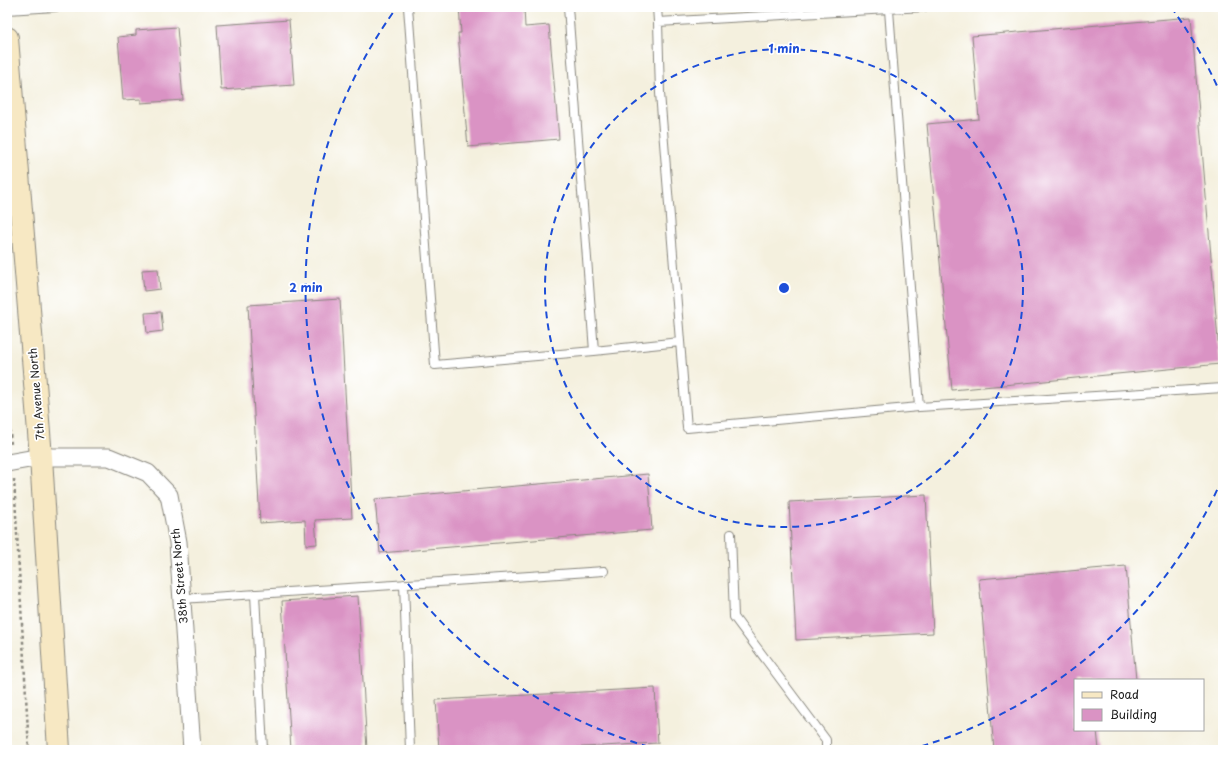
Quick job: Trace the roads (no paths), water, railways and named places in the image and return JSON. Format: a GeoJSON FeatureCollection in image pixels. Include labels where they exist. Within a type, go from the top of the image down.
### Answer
{"type":"FeatureCollection","features":[{"type":"Feature","properties":{"kind":"street","name":"7th Avenue North"},"geometry":{"type":"LineString","coordinates":[[7,38],[41,457],[59,750]]}},
{"type":"Feature","properties":{"kind":"street","name":"38th Street North"},"geometry":{"type":"LineString","coordinates":[[10,462],[41,457],[109,457],[148,473],[169,495],[178,542],[192,750]]}},
{"type":"Feature","properties":{"kind":"lane"},"geometry":{"type":"LineString","coordinates":[[7,10],[56,7]]}},
{"type":"Feature","properties":{"kind":"lane"},"geometry":{"type":"LineString","coordinates":[[408,7],[435,365],[680,342]]}},
{"type":"Feature","properties":{"kind":"lane"},"geometry":{"type":"LineString","coordinates":[[568,7],[594,351]]}},
{"type":"Feature","properties":{"kind":"lane"},"geometry":{"type":"LineString","coordinates":[[657,7],[660,93],[687,428],[919,407],[1223,388]]}},
{"type":"Feature","properties":{"kind":"lane"},"geometry":{"type":"LineString","coordinates":[[658,22],[924,7]]}},
{"type":"Feature","properties":{"kind":"lane"},"geometry":{"type":"LineString","coordinates":[[889,10],[919,407]]}},
{"type":"Feature","properties":{"kind":"lane"},"geometry":{"type":"LineString","coordinates":[[731,534],[734,617],[826,740],[826,750]]}},
{"type":"Feature","properties":{"kind":"lane"},"geometry":{"type":"LineString","coordinates":[[181,599],[604,571]]}},
{"type":"Feature","properties":{"kind":"lane"},"geometry":{"type":"LineString","coordinates":[[404,584],[410,750]]}},
{"type":"Feature","properties":{"kind":"lane"},"geometry":{"type":"LineString","coordinates":[[255,594],[263,750]]}}]}
